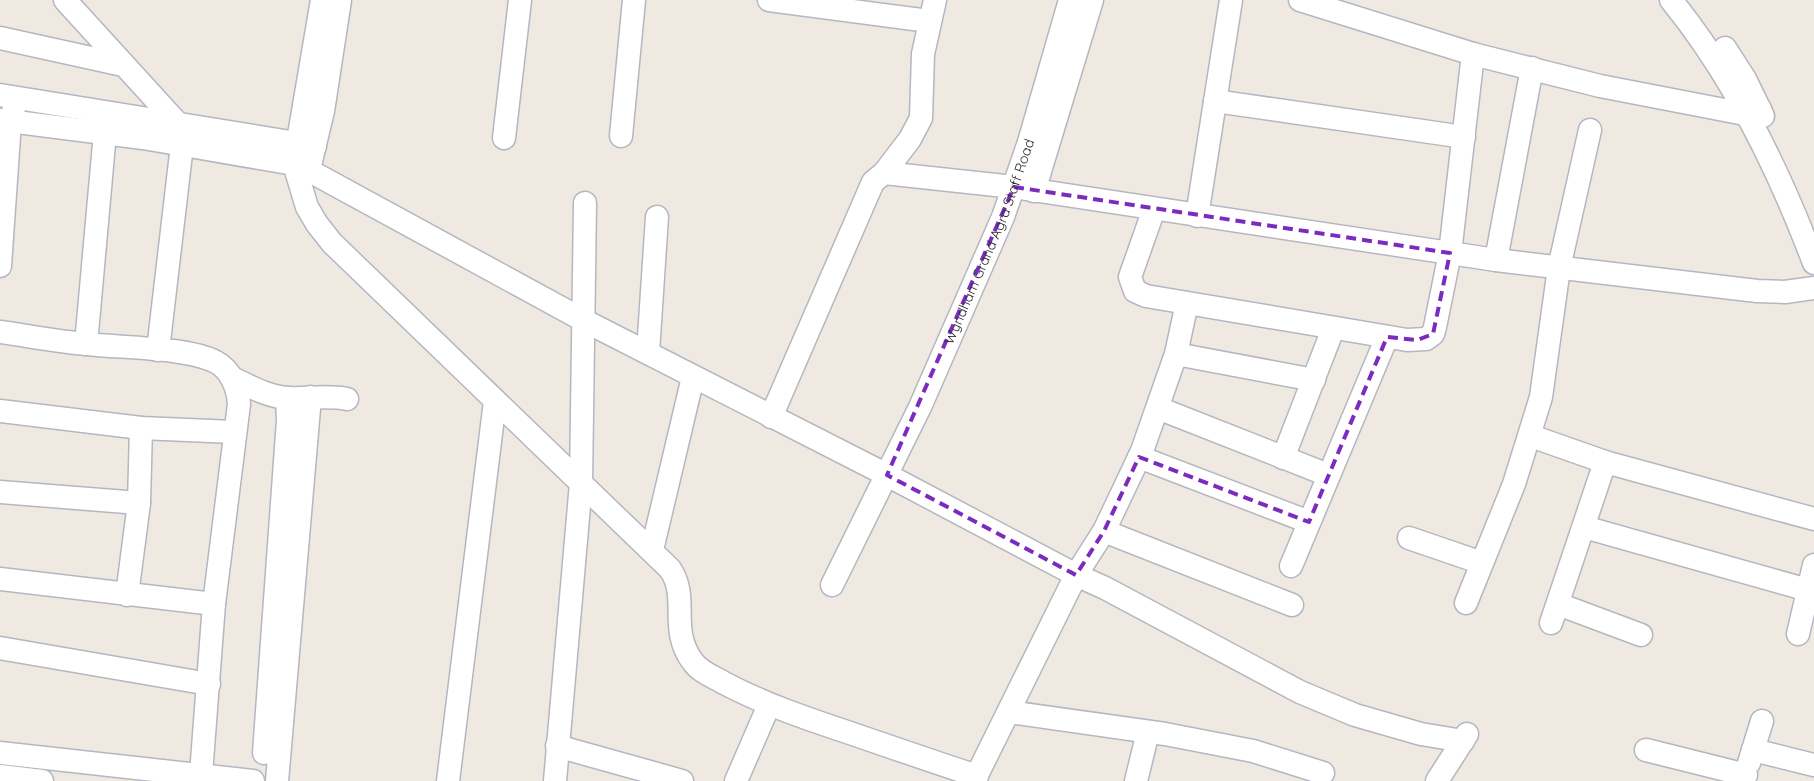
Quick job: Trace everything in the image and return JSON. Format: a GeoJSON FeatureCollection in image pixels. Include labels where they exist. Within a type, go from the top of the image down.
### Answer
{"type":"FeatureCollection","features":[{"type":"Feature","properties":{"kind":"street"},"geometry":{"type":"LineString","coordinates":[[65,0],[123,65],[181,135],[158,350]]}},
{"type":"Feature","properties":{"kind":"street"},"geometry":{"type":"LineString","coordinates":[[322,0],[304,156],[308,207],[317,224],[332,243],[652,550],[677,578],[680,590],[679,630],[682,643],[694,664],[713,677],[769,705],[976,779],[1076,575],[1104,531],[1139,457],[1176,354],[1187,303]]}},
{"type":"Feature","properties":{"kind":"street"},"geometry":{"type":"LineString","coordinates":[[304,156],[323,111],[340,0]]}},
{"type":"Feature","properties":{"kind":"street"},"geometry":{"type":"LineString","coordinates":[[504,138],[520,0]]}},
{"type":"Feature","properties":{"kind":"street"},"geometry":{"type":"LineString","coordinates":[[621,136],[634,0]]}},
{"type":"Feature","properties":{"kind":"street"},"geometry":{"type":"LineString","coordinates":[[769,0],[932,11],[924,54],[921,118],[910,139],[884,173],[873,182],[771,417]]}},
{"type":"Feature","properties":{"kind":"street","name":"Wyndham Grand Agra Staff Road"},"geometry":{"type":"LineString","coordinates":[[832,585],[887,475],[980,272],[1003,217],[1024,189],[1029,142],[1070,0]]}},
{"type":"Feature","properties":{"kind":"street"},"geometry":{"type":"LineString","coordinates":[[1024,189],[1092,0]]}},
{"type":"Feature","properties":{"kind":"street"},"geometry":{"type":"LineString","coordinates":[[1197,216],[1231,0]]}},
{"type":"Feature","properties":{"kind":"street"},"geometry":{"type":"LineString","coordinates":[[1300,0],[1474,54],[1600,86],[1752,111]]}},
{"type":"Feature","properties":{"kind":"street"},"geometry":{"type":"LineString","coordinates":[[1671,0],[1752,111],[1814,223]]}},
{"type":"Feature","properties":{"kind":"street"},"geometry":{"type":"LineString","coordinates":[[1688,0],[1732,58],[1814,263]]}},
{"type":"Feature","properties":{"kind":"street"},"geometry":{"type":"LineString","coordinates":[[0,38],[123,65]]}},
{"type":"Feature","properties":{"kind":"street"},"geometry":{"type":"LineString","coordinates":[[1154,209],[1130,277],[1130,284],[1135,290],[1146,296],[1333,329],[1387,337],[1426,340],[1433,334],[1450,254],[1474,54]]}},
{"type":"Feature","properties":{"kind":"street"},"geometry":{"type":"LineString","coordinates":[[1496,260],[1532,68]]}},
{"type":"Feature","properties":{"kind":"street"},"geometry":{"type":"LineString","coordinates":[[0,266],[5,121],[8,96],[181,135],[304,156],[585,321],[887,475],[1076,575],[1105,588],[1300,692],[1355,715],[1421,734],[1465,737],[1437,781]]}},
{"type":"Feature","properties":{"kind":"street"},"geometry":{"type":"LineString","coordinates":[[1215,101],[1464,137]]}},
{"type":"Feature","properties":{"kind":"street"},"geometry":{"type":"LineString","coordinates":[[5,121],[105,133],[181,135]]}},
{"type":"Feature","properties":{"kind":"street"},"geometry":{"type":"LineString","coordinates":[[1466,604],[1531,436],[1541,397],[1559,268],[1590,130]]}},
{"type":"Feature","properties":{"kind":"street"},"geometry":{"type":"LineString","coordinates":[[86,344],[105,133]]}},
{"type":"Feature","properties":{"kind":"street"},"geometry":{"type":"LineString","coordinates":[[884,173],[1024,189],[1450,254],[1559,268],[1757,291],[1785,292],[1814,288]]}},
{"type":"Feature","properties":{"kind":"street"},"geometry":{"type":"LineString","coordinates":[[556,781],[557,746],[581,483],[585,321],[585,203]]}},
{"type":"Feature","properties":{"kind":"street"},"geometry":{"type":"LineString","coordinates":[[648,352],[657,217]]}},
{"type":"Feature","properties":{"kind":"street"},"geometry":{"type":"LineString","coordinates":[[1283,458],[1333,329]]}},
{"type":"Feature","properties":{"kind":"street"},"geometry":{"type":"LineString","coordinates":[[0,332],[86,344],[158,350],[208,358],[226,370],[232,378],[239,398],[214,604],[202,774]]}},
{"type":"Feature","properties":{"kind":"street"},"geometry":{"type":"LineString","coordinates":[[1291,566],[1387,337]]}},
{"type":"Feature","properties":{"kind":"street"},"geometry":{"type":"LineString","coordinates":[[1176,354],[1314,380]]}},
{"type":"Feature","properties":{"kind":"street"},"geometry":{"type":"LineString","coordinates":[[652,550],[693,377]]}},
{"type":"Feature","properties":{"kind":"street"},"geometry":{"type":"LineString","coordinates":[[232,378],[266,393],[287,398],[333,396],[347,399]]}},
{"type":"Feature","properties":{"kind":"street"},"geometry":{"type":"LineString","coordinates":[[278,781],[310,397]]}},
{"type":"Feature","properties":{"kind":"street"},"geometry":{"type":"LineString","coordinates":[[262,781],[288,430],[287,398]]}},
{"type":"Feature","properties":{"kind":"street"},"geometry":{"type":"LineString","coordinates":[[448,781],[495,400]]}},
{"type":"Feature","properties":{"kind":"street"},"geometry":{"type":"LineString","coordinates":[[1158,408],[1328,476]]}},
{"type":"Feature","properties":{"kind":"street"},"geometry":{"type":"LineString","coordinates":[[0,411],[141,428],[234,432]]}},
{"type":"Feature","properties":{"kind":"street"},"geometry":{"type":"LineString","coordinates":[[127,595],[139,503],[141,428]]}},
{"type":"Feature","properties":{"kind":"street"},"geometry":{"type":"LineString","coordinates":[[1531,436],[1605,462],[1814,519]]}},
{"type":"Feature","properties":{"kind":"street"},"geometry":{"type":"LineString","coordinates":[[1139,457],[1309,522]]}},
{"type":"Feature","properties":{"kind":"street"},"geometry":{"type":"LineString","coordinates":[[1605,462],[1554,613],[1641,635]]}},
{"type":"Feature","properties":{"kind":"street"},"geometry":{"type":"LineString","coordinates":[[0,492],[139,503]]}},
{"type":"Feature","properties":{"kind":"street"},"geometry":{"type":"LineString","coordinates":[[1584,526],[1808,590]]}},
{"type":"Feature","properties":{"kind":"street"},"geometry":{"type":"LineString","coordinates":[[1104,531],[1292,605]]}},
{"type":"Feature","properties":{"kind":"street"},"geometry":{"type":"LineString","coordinates":[[1409,538],[1482,563]]}},
{"type":"Feature","properties":{"kind":"street"},"geometry":{"type":"LineString","coordinates":[[1798,634],[1814,565]]}},
{"type":"Feature","properties":{"kind":"street"},"geometry":{"type":"LineString","coordinates":[[0,579],[214,604]]}},
{"type":"Feature","properties":{"kind":"street"},"geometry":{"type":"LineString","coordinates":[[0,648],[209,684]]}},
{"type":"Feature","properties":{"kind":"street"},"geometry":{"type":"LineString","coordinates":[[736,781],[769,705]]}},
{"type":"Feature","properties":{"kind":"street"},"geometry":{"type":"LineString","coordinates":[[1008,712],[1148,732],[1253,751],[1317,775]]}},
{"type":"Feature","properties":{"kind":"street"},"geometry":{"type":"LineString","coordinates":[[1646,750],[1745,778],[1762,721]]}},
{"type":"Feature","properties":{"kind":"street"},"geometry":{"type":"LineString","coordinates":[[1136,781],[1148,732]]}},
{"type":"Feature","properties":{"kind":"street"},"geometry":{"type":"LineString","coordinates":[[557,746],[682,781]]}},
{"type":"Feature","properties":{"kind":"street"},"geometry":{"type":"LineString","coordinates":[[1753,750],[1814,766]]}},
{"type":"Feature","properties":{"kind":"street"},"geometry":{"type":"LineString","coordinates":[[0,753],[253,781]]}},
{"type":"Feature","properties":{"kind":"street"},"geometry":{"type":"LineString","coordinates":[[0,776],[42,781]]}},
{"type":"Feature","properties":{"kind":"highlighted area"},"geometry":{"type":"Polygon","coordinates":[[[1014,187],[1450,253],[1433,334],[1417,340],[1387,337],[1309,522],[1139,457],[1104,531],[1076,575],[887,475],[1014,187]]]}}]}
